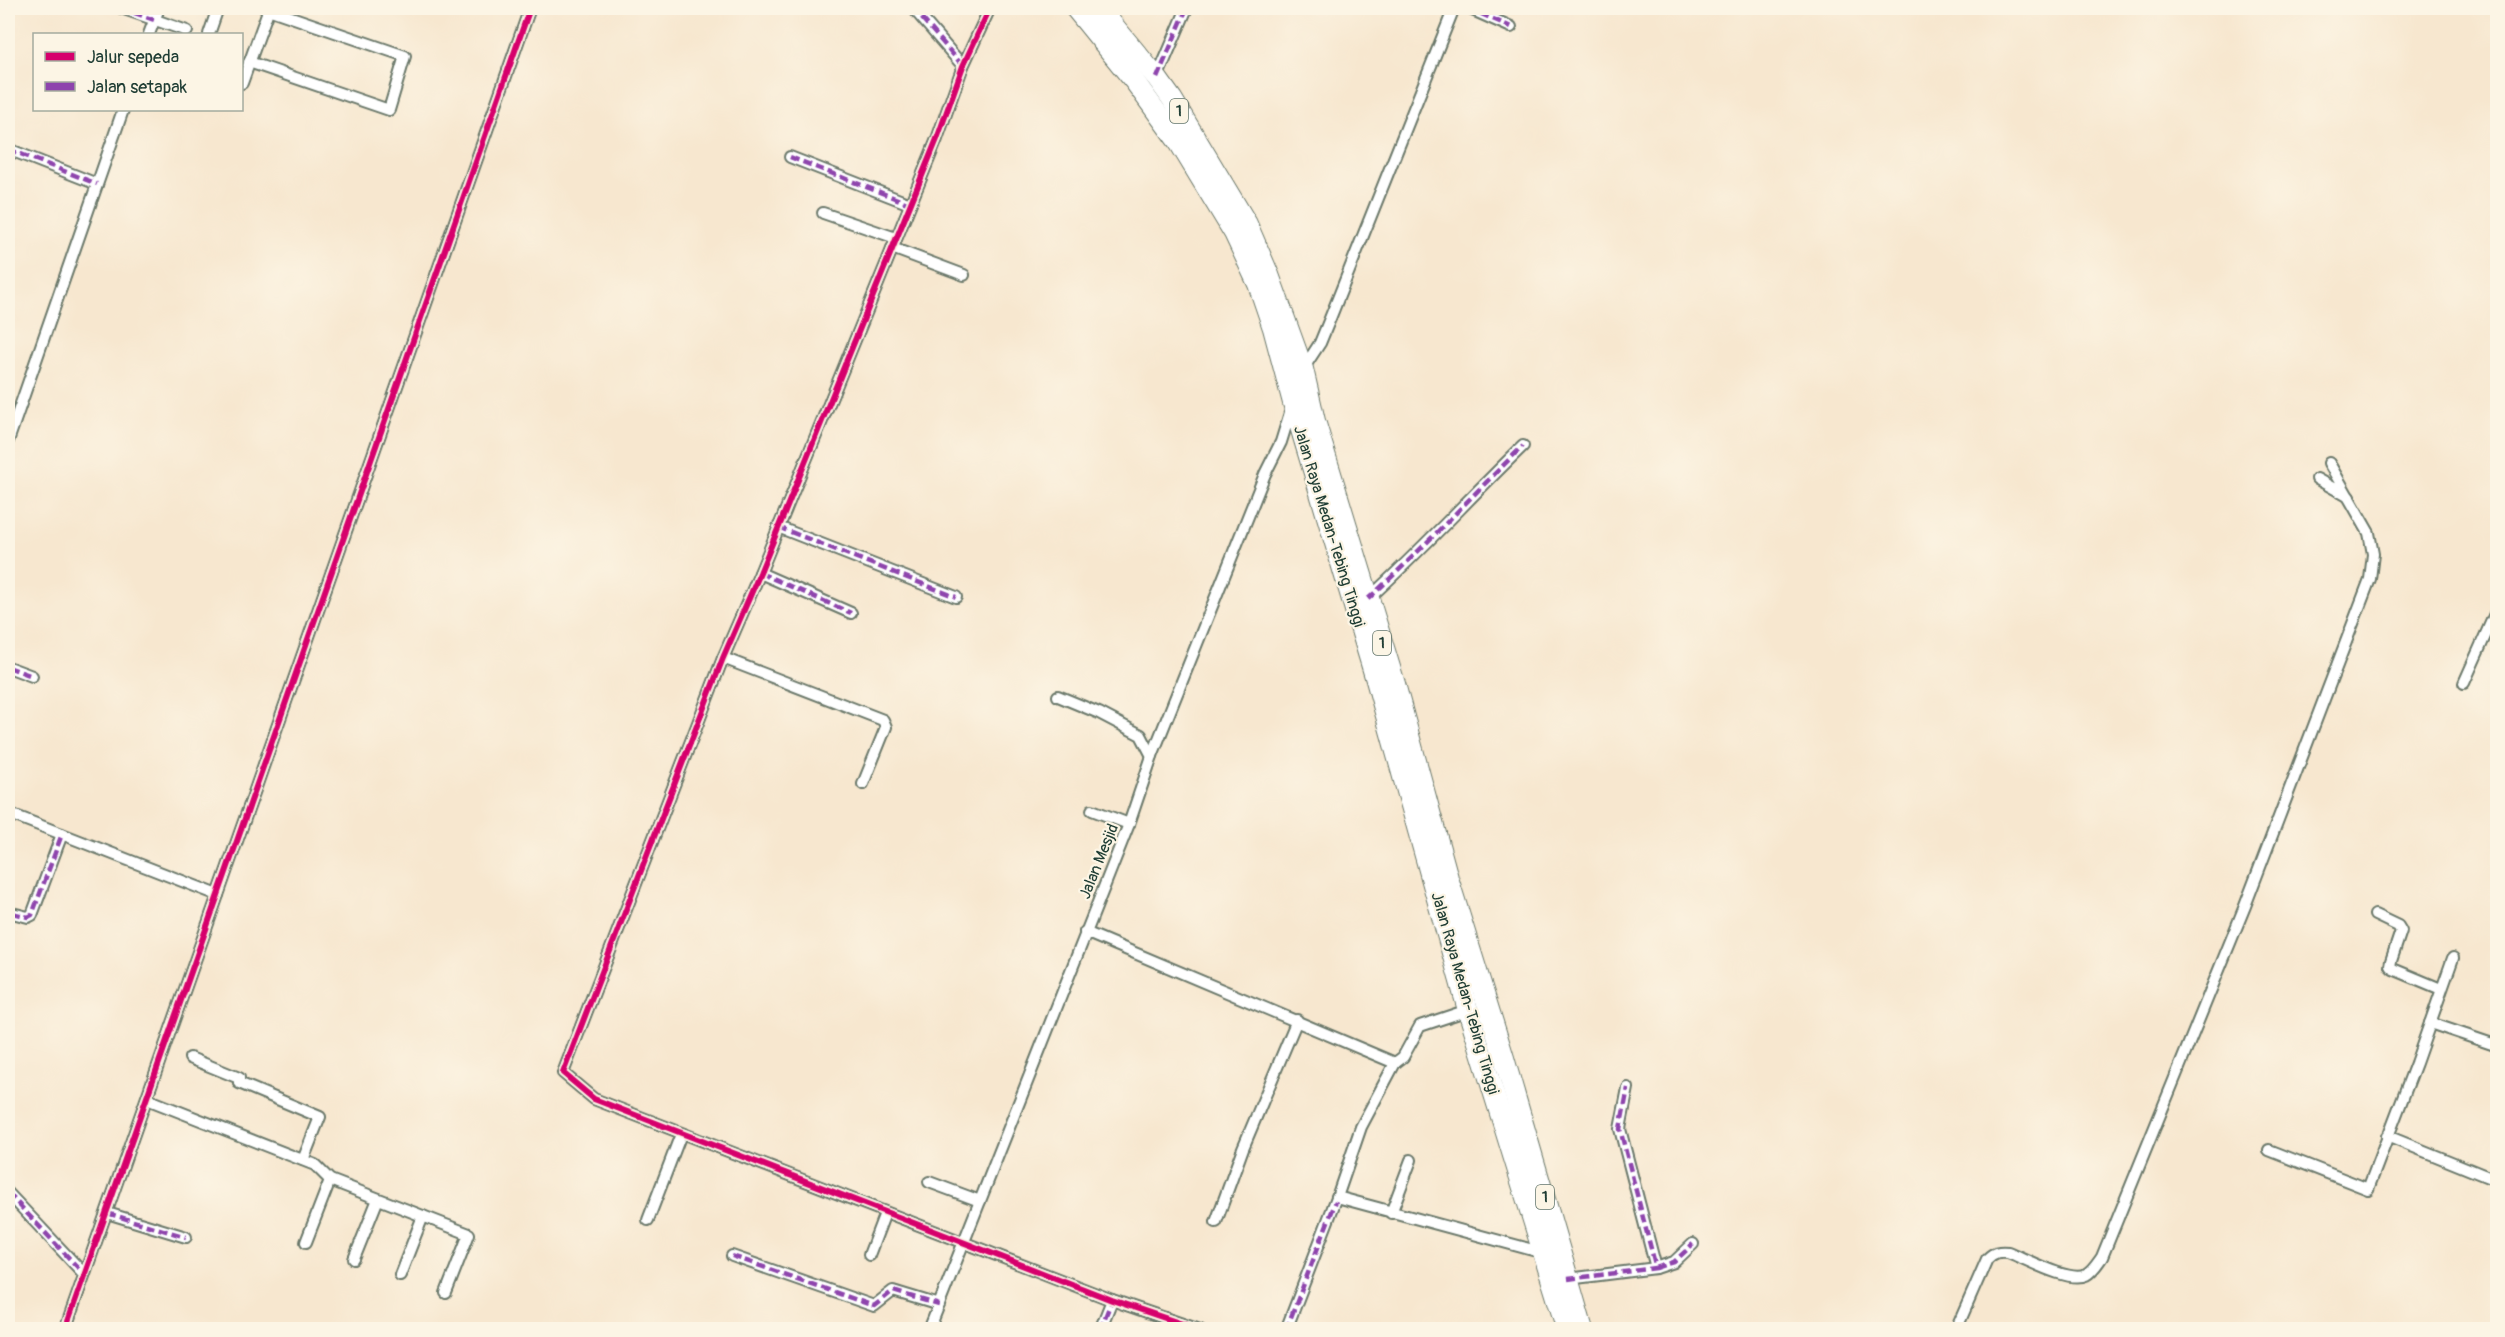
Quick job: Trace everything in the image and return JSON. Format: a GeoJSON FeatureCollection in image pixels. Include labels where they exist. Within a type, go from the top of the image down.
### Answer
{"type":"FeatureCollection","features":[{"type":"Feature","properties":{"kind":"highway","name":"Jalan Raya Medan-Tebing Tinggi"},"geometry":{"type":"LineString","coordinates":[[1075,8],[1135,82],[1180,144],[1234,233],[1257,284],[1273,328],[1293,403],[1376,680],[1468,1010],[1497,1068],[1583,1329]]}},
{"type":"Feature","properties":{"kind":"highway","name":"Jalan Raya Medan-Tebing Tinggi"},"geometry":{"type":"LineString","coordinates":[[1099,8],[1157,78],[1205,152],[1246,224],[1269,275],[1303,369],[1315,421],[1402,705],[1544,1253],[1567,1329]]}},
{"type":"Feature","properties":{"kind":"street"},"geometry":{"type":"LineString","coordinates":[[121,8],[187,31]]}},
{"type":"Feature","properties":{"kind":"street"},"geometry":{"type":"LineString","coordinates":[[149,33],[159,8]]}},
{"type":"Feature","properties":{"kind":"street"},"geometry":{"type":"LineString","coordinates":[[209,33],[218,8]]}},
{"type":"Feature","properties":{"kind":"street"},"geometry":{"type":"LineString","coordinates":[[243,80],[249,62],[267,8],[405,56],[389,110],[249,62]]}},
{"type":"Feature","properties":{"kind":"street"},"geometry":{"type":"LineString","coordinates":[[65,1329],[530,8]]}},
{"type":"Feature","properties":{"kind":"street"},"geometry":{"type":"LineString","coordinates":[[913,8],[963,66]]}},
{"type":"Feature","properties":{"kind":"street"},"geometry":{"type":"LineString","coordinates":[[990,8],[963,66],[952,100],[910,204],[760,573],[723,657],[564,1073],[594,1099],[1112,1300],[1200,1329]]}},
{"type":"Feature","properties":{"kind":"street"},"geometry":{"type":"LineString","coordinates":[[1157,78],[1187,8]]}},
{"type":"Feature","properties":{"kind":"street"},"geometry":{"type":"LineString","coordinates":[[1303,369],[1320,343],[1453,8]]}},
{"type":"Feature","properties":{"kind":"street"},"geometry":{"type":"LineString","coordinates":[[1468,8],[1511,27]]}},
{"type":"Feature","properties":{"kind":"street"},"geometry":{"type":"LineString","coordinates":[[9,435],[123,111]]}},
{"type":"Feature","properties":{"kind":"street"},"geometry":{"type":"LineString","coordinates":[[8,149],[97,184]]}},
{"type":"Feature","properties":{"kind":"street"},"geometry":{"type":"LineString","coordinates":[[790,157],[910,204]]}},
{"type":"Feature","properties":{"kind":"street"},"geometry":{"type":"LineString","coordinates":[[823,213],[964,275]]}},
{"type":"Feature","properties":{"kind":"street","name":"Jalan Mesjid"},"geometry":{"type":"LineString","coordinates":[[929,1329],[1129,824],[1152,756],[1265,474],[1281,442],[1293,403]]}},
{"type":"Feature","properties":{"kind":"street"},"geometry":{"type":"LineString","coordinates":[[1368,599],[1405,566],[1447,520],[1523,446]]}},
{"type":"Feature","properties":{"kind":"street"},"geometry":{"type":"LineString","coordinates":[[1956,1329],[1987,1259],[1993,1253],[2008,1252],[2067,1276],[2079,1277],[2094,1269],[2102,1257],[2174,1083],[2370,579],[2373,554],[2369,533],[2329,463]]}},
{"type":"Feature","properties":{"kind":"street"},"geometry":{"type":"LineString","coordinates":[[2317,479],[2350,497]]}},
{"type":"Feature","properties":{"kind":"street"},"geometry":{"type":"LineString","coordinates":[[778,527],[956,597]]}},
{"type":"Feature","properties":{"kind":"street"},"geometry":{"type":"LineString","coordinates":[[760,573],[851,613]]}},
{"type":"Feature","properties":{"kind":"street"},"geometry":{"type":"LineString","coordinates":[[2464,683],[2498,607]]}},
{"type":"Feature","properties":{"kind":"street"},"geometry":{"type":"LineString","coordinates":[[723,657],[883,720],[886,727],[863,784]]}},
{"type":"Feature","properties":{"kind":"street"},"geometry":{"type":"LineString","coordinates":[[8,667],[32,676]]}},
{"type":"Feature","properties":{"kind":"street"},"geometry":{"type":"LineString","coordinates":[[1058,696],[1099,713],[1141,735],[1145,738],[1152,756]]}},
{"type":"Feature","properties":{"kind":"street"},"geometry":{"type":"LineString","coordinates":[[1092,810],[1129,824]]}},
{"type":"Feature","properties":{"kind":"street"},"geometry":{"type":"LineString","coordinates":[[8,813],[218,895]]}},
{"type":"Feature","properties":{"kind":"street"},"geometry":{"type":"LineString","coordinates":[[12,913],[28,917],[32,915],[62,834]]}},
{"type":"Feature","properties":{"kind":"street"},"geometry":{"type":"LineString","coordinates":[[2375,915],[2398,926],[2401,931],[2390,966],[2441,989]]}},
{"type":"Feature","properties":{"kind":"street"},"geometry":{"type":"LineString","coordinates":[[1086,932],[1395,1063]]}},
{"type":"Feature","properties":{"kind":"street"},"geometry":{"type":"LineString","coordinates":[[2269,1150],[2367,1190],[2452,958]]}},
{"type":"Feature","properties":{"kind":"street"},"geometry":{"type":"LineString","coordinates":[[1286,1329],[1337,1197],[1361,1127],[1395,1063],[1403,1057],[1420,1026],[1468,1010]]}},
{"type":"Feature","properties":{"kind":"street"},"geometry":{"type":"LineString","coordinates":[[1216,1222],[1243,1148],[1297,1020]]}},
{"type":"Feature","properties":{"kind":"street"},"geometry":{"type":"LineString","coordinates":[[2430,1023],[2498,1046]]}},
{"type":"Feature","properties":{"kind":"street"},"geometry":{"type":"LineString","coordinates":[[190,1058],[239,1078],[239,1083],[320,1117],[303,1160]]}},
{"type":"Feature","properties":{"kind":"street"},"geometry":{"type":"LineString","coordinates":[[1628,1088],[1620,1129],[1656,1268]]}},
{"type":"Feature","properties":{"kind":"street"},"geometry":{"type":"LineString","coordinates":[[147,1099],[315,1165],[330,1180],[469,1234],[446,1293]]}},
{"type":"Feature","properties":{"kind":"street"},"geometry":{"type":"LineString","coordinates":[[648,1220],[681,1134]]}},
{"type":"Feature","properties":{"kind":"street"},"geometry":{"type":"LineString","coordinates":[[2387,1136],[2498,1181]]}},
{"type":"Feature","properties":{"kind":"street"},"geometry":{"type":"LineString","coordinates":[[1391,1213],[1410,1160]]}},
{"type":"Feature","properties":{"kind":"street"},"geometry":{"type":"LineString","coordinates":[[306,1242],[330,1180]]}},
{"type":"Feature","properties":{"kind":"street"},"geometry":{"type":"LineString","coordinates":[[929,1182],[980,1201]]}},
{"type":"Feature","properties":{"kind":"street"},"geometry":{"type":"LineString","coordinates":[[8,1193],[84,1274]]}},
{"type":"Feature","properties":{"kind":"street"},"geometry":{"type":"LineString","coordinates":[[1337,1197],[1544,1253]]}},
{"type":"Feature","properties":{"kind":"street"},"geometry":{"type":"LineString","coordinates":[[354,1259],[378,1199]]}},
{"type":"Feature","properties":{"kind":"street"},"geometry":{"type":"LineString","coordinates":[[869,1255],[885,1213]]}},
{"type":"Feature","properties":{"kind":"street"},"geometry":{"type":"LineString","coordinates":[[107,1214],[186,1237]]}},
{"type":"Feature","properties":{"kind":"street"},"geometry":{"type":"LineString","coordinates":[[400,1275],[423,1216]]}},
{"type":"Feature","properties":{"kind":"street"},"geometry":{"type":"LineString","coordinates":[[1568,1280],[1656,1268],[1674,1262],[1693,1244]]}},
{"type":"Feature","properties":{"kind":"street"},"geometry":{"type":"LineString","coordinates":[[732,1256],[874,1306],[893,1291],[939,1305]]}},
{"type":"Feature","properties":{"kind":"street"},"geometry":{"type":"LineString","coordinates":[[1100,1329],[1112,1300]]}},
{"type":"Feature","properties":{"kind":"marked path"},"geometry":{"type":"LineString","coordinates":[[121,8],[154,20]]}},
{"type":"Feature","properties":{"kind":"marked path"},"geometry":{"type":"LineString","coordinates":[[913,8],[963,66]]}},
{"type":"Feature","properties":{"kind":"marked path"},"geometry":{"type":"LineString","coordinates":[[1157,78],[1187,8]]}},
{"type":"Feature","properties":{"kind":"marked path"},"geometry":{"type":"LineString","coordinates":[[1468,8],[1511,27]]}},
{"type":"Feature","properties":{"kind":"marked path"},"geometry":{"type":"LineString","coordinates":[[8,149],[97,184]]}},
{"type":"Feature","properties":{"kind":"marked path"},"geometry":{"type":"LineString","coordinates":[[790,157],[910,204]]}},
{"type":"Feature","properties":{"kind":"marked path"},"geometry":{"type":"LineString","coordinates":[[1368,599],[1523,446]]}},
{"type":"Feature","properties":{"kind":"marked path"},"geometry":{"type":"LineString","coordinates":[[778,527],[956,597]]}},
{"type":"Feature","properties":{"kind":"marked path"},"geometry":{"type":"LineString","coordinates":[[760,573],[851,613]]}},
{"type":"Feature","properties":{"kind":"marked path"},"geometry":{"type":"LineString","coordinates":[[8,667],[32,676]]}},
{"type":"Feature","properties":{"kind":"marked path"},"geometry":{"type":"LineString","coordinates":[[12,913],[28,917],[32,915],[62,834]]}},
{"type":"Feature","properties":{"kind":"marked path"},"geometry":{"type":"LineString","coordinates":[[1568,1279],[1656,1268],[1620,1129],[1628,1088]]}},
{"type":"Feature","properties":{"kind":"marked path"},"geometry":{"type":"LineString","coordinates":[[8,1193],[84,1274]]}},
{"type":"Feature","properties":{"kind":"marked path"},"geometry":{"type":"LineString","coordinates":[[1286,1330],[1336,1201]]}},
{"type":"Feature","properties":{"kind":"marked path"},"geometry":{"type":"LineString","coordinates":[[107,1213],[186,1237]]}},
{"type":"Feature","properties":{"kind":"marked path"},"geometry":{"type":"LineString","coordinates":[[1656,1268],[1674,1262],[1693,1244]]}},
{"type":"Feature","properties":{"kind":"marked path"},"geometry":{"type":"LineString","coordinates":[[732,1256],[874,1306],[893,1291],[939,1305]]}},
{"type":"Feature","properties":{"kind":"marked path"},"geometry":{"type":"LineString","coordinates":[[1100,1330],[1112,1300]]}},
{"type":"Feature","properties":{"kind":"cycle path"},"geometry":{"type":"LineString","coordinates":[[65,1330],[530,8]]}},
{"type":"Feature","properties":{"kind":"cycle path"},"geometry":{"type":"LineString","coordinates":[[990,8],[963,66],[937,139],[760,573],[723,658],[563,1073],[594,1099],[1112,1300],[1200,1330]]}}]}
